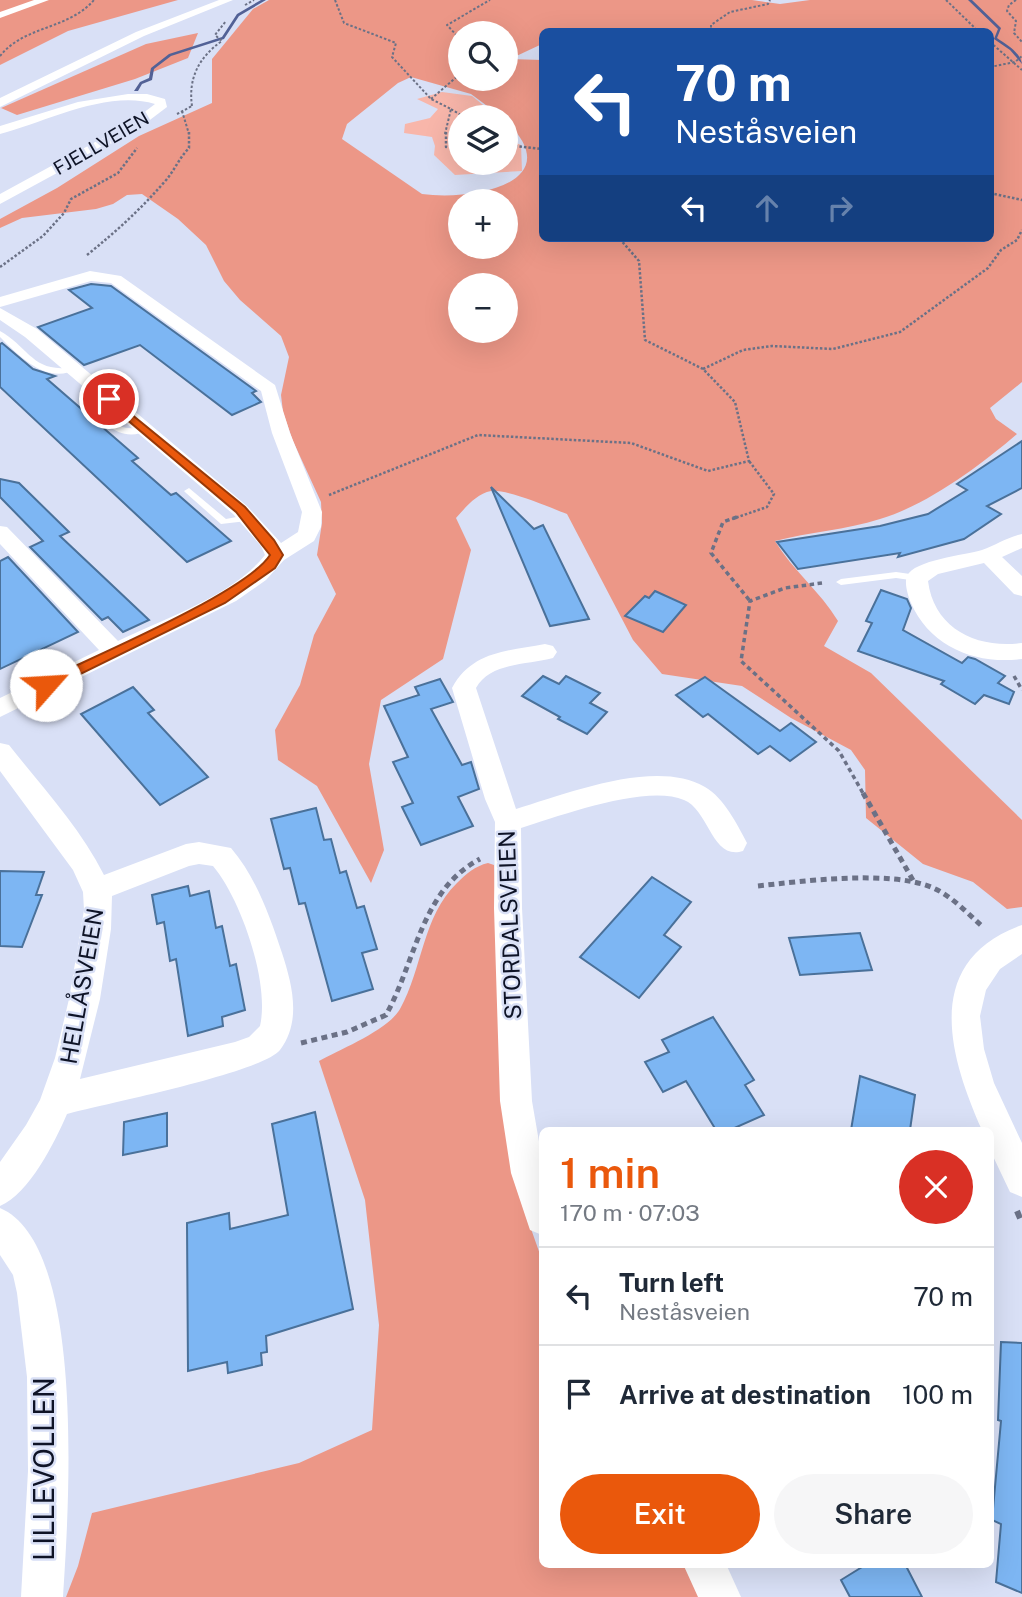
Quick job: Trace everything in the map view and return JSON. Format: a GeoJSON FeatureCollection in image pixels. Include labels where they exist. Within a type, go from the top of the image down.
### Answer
{"type":"FeatureCollection","features":[{"type":"Feature","properties":{"kind":"street"},"geometry":{"type":"LineString","coordinates":[[0,15],[44,0]]}},
{"type":"Feature","properties":{"kind":"street"},"geometry":{"type":"LineString","coordinates":[[0,103],[140,34],[228,0]]}},
{"type":"Feature","properties":{"kind":"street","name":"FJELLVEIEN"},"geometry":{"type":"LineString","coordinates":[[0,130],[108,100],[144,96],[161,102],[161,107],[134,126],[0,200]]}},
{"type":"Feature","properties":{"kind":"street"},"geometry":{"type":"LineString","coordinates":[[0,302],[90,276],[115,279],[269,389],[281,433],[309,503],[312,527],[307,536],[276,555],[270,565],[237,590],[0,708]]}},
{"type":"Feature","properties":{"kind":"street"},"geometry":{"type":"LineString","coordinates":[[0,313],[30,333],[247,518],[270,543],[276,555]]}},
{"type":"Feature","properties":{"kind":"street"},"geometry":{"type":"LineString","coordinates":[[2,537],[115,652]]}},
{"type":"Feature","properties":{"kind":"street"},"geometry":{"type":"LineString","coordinates":[[1022,540],[988,555],[932,569],[917,578],[916,593],[922,608],[943,632],[981,650],[999,654],[1022,651]]}},
{"type":"Feature","properties":{"kind":"street"},"geometry":{"type":"LineString","coordinates":[[988,555],[1022,589]]}},
{"type":"Feature","properties":{"kind":"street","name":"STORDALSVEIEN"},"geometry":{"type":"LineString","coordinates":[[539,1208],[528,1173],[516,1101],[508,908],[509,836],[464,688],[467,679],[476,670],[545,652]]}},
{"type":"Feature","properties":{"kind":"street","name":"HELLÅSVEIEN"},"geometry":{"type":"LineString","coordinates":[[0,752],[78,856],[97,890],[97,915],[78,1036],[59,1100],[40,1134],[0,1189]]}},
{"type":"Feature","properties":{"kind":"street"},"geometry":{"type":"LineString","coordinates":[[509,836],[653,785],[694,792],[705,802],[733,843]]}},
{"type":"Feature","properties":{"kind":"street"},"geometry":{"type":"LineString","coordinates":[[59,1100],[254,1051],[271,1038],[275,1025],[277,1006],[274,972],[237,876],[228,862],[212,853],[199,853],[97,890]]}},
{"type":"Feature","properties":{"kind":"street"},"geometry":{"type":"LineString","coordinates":[[1022,937],[990,957],[976,974],[968,996],[964,1020],[975,1077],[1022,1181]]}},
{"type":"Feature","properties":{"kind":"street","name":"LILLEVOLLEN"},"geometry":{"type":"LineString","coordinates":[[0,1226],[20,1251],[31,1275],[39,1313],[50,1402],[48,1503],[42,1597]]}},
{"type":"Feature","properties":{"kind":"street"},"geometry":{"type":"LineString","coordinates":[[706,1568],[720,1597]]}},
{"type":"Feature","properties":{"kind":"lane"},"geometry":{"type":"LineString","coordinates":[[0,333],[42,370],[57,372],[73,369]]}},
{"type":"Feature","properties":{"kind":"lane"},"geometry":{"type":"LineString","coordinates":[[89,404],[121,432],[135,434],[145,429]]}},
{"type":"Feature","properties":{"kind":"lane"},"geometry":{"type":"LineString","coordinates":[[189,491],[224,522],[247,518]]}},
{"type":"Feature","properties":{"kind":"lane"},"geometry":{"type":"LineString","coordinates":[[841,582],[896,575],[917,578]]}},
{"type":"Feature","properties":{"kind":"path"},"geometry":{"type":"LineString","coordinates":[[0,56],[6,45],[25,35],[74,18],[89,8],[94,0]]}},
{"type":"Feature","properties":{"kind":"path"},"geometry":{"type":"LineString","coordinates":[[335,0],[344,23],[396,43],[392,57],[431,99],[448,108]]}},
{"type":"Feature","properties":{"kind":"path"},"geometry":{"type":"LineString","coordinates":[[454,21],[490,0]]}},
{"type":"Feature","properties":{"kind":"path"},"geometry":{"type":"LineString","coordinates":[[711,28],[711,25],[730,12],[768,4],[770,0]]}},
{"type":"Feature","properties":{"kind":"path"},"geometry":{"type":"LineString","coordinates":[[946,0],[975,28]]}},
{"type":"Feature","properties":{"kind":"path"},"geometry":{"type":"LineString","coordinates":[[1016,0],[1009,5],[1007,11],[1016,21],[1014,33],[1022,42]]}},
{"type":"Feature","properties":{"kind":"path"},"geometry":{"type":"LineString","coordinates":[[13,34],[25,35]]}},
{"type":"Feature","properties":{"kind":"path"},"geometry":{"type":"LineString","coordinates":[[174,115],[192,106],[190,98],[194,71],[215,45],[222,41],[218,38]]}},
{"type":"Feature","properties":{"kind":"path"},"geometry":{"type":"LineString","coordinates":[[994,45],[1022,71]]}},
{"type":"Feature","properties":{"kind":"path"},"geometry":{"type":"LineString","coordinates":[[994,66],[1015,62],[1022,56]]}},
{"type":"Feature","properties":{"kind":"path"},"geometry":{"type":"LineString","coordinates":[[431,99],[448,84]]}},
{"type":"Feature","properties":{"kind":"path"},"geometry":{"type":"LineString","coordinates":[[56,285],[73,265],[132,219],[172,173],[190,143],[186,121],[181,111]]}},
{"type":"Feature","properties":{"kind":"path"},"geometry":{"type":"LineString","coordinates":[[448,122],[445,134],[448,147]]}},
{"type":"Feature","properties":{"kind":"path"},"geometry":{"type":"LineString","coordinates":[[0,267],[44,234],[64,213],[71,199],[118,173],[138,145]]}},
{"type":"Feature","properties":{"kind":"path"},"geometry":{"type":"LineString","coordinates":[[518,146],[539,149]]}},
{"type":"Feature","properties":{"kind":"path"},"geometry":{"type":"LineString","coordinates":[[994,194],[1022,201]]}},
{"type":"Feature","properties":{"kind":"path"},"geometry":{"type":"LineString","coordinates":[[703,369],[743,350],[772,345],[833,349],[900,332],[988,268],[1000,250],[1017,240],[1022,230]]}},
{"type":"Feature","properties":{"kind":"path"},"geometry":{"type":"LineString","coordinates":[[622,242],[639,261],[645,340],[703,369],[735,402],[749,461],[774,494],[767,507],[723,523],[711,552],[750,601],[741,661],[839,751],[914,882]]}},
{"type":"Feature","properties":{"kind":"path"},"geometry":{"type":"LineString","coordinates":[[309,503],[478,435],[631,443],[708,471],[749,461]]}},
{"type":"Feature","properties":{"kind":"path"},"geometry":{"type":"LineString","coordinates":[[750,601],[785,588],[841,582]]}},
{"type":"Feature","properties":{"kind":"path"},"geometry":{"type":"LineString","coordinates":[[267,1041],[281,1047],[327,1037],[347,1032],[386,1015],[411,963],[428,910],[440,890],[509,836]]}},
{"type":"Feature","properties":{"kind":"path"},"geometry":{"type":"LineString","coordinates":[[758,886],[828,880],[914,882],[942,893],[990,934]]}},
{"type":"Feature","properties":{"kind":"shaded area"},"geometry":{"type":"Polygon","coordinates":[[[0,0],[178,0],[68,31],[0,65],[0,0]]]}},
{"type":"Feature","properties":{"kind":"shaded area"},"geometry":{"type":"Polygon","coordinates":[[[269,0],[752,0],[780,4],[810,0],[1022,0],[1022,382],[990,408],[996,419],[1017,434],[952,483],[898,513],[854,526],[775,541],[838,621],[824,646],[871,673],[1022,820],[1022,907],[1007,909],[973,882],[923,864],[866,818],[865,770],[851,750],[791,718],[742,686],[662,674],[633,640],[567,514],[498,491],[481,495],[456,518],[471,550],[443,659],[381,700],[369,764],[384,850],[371,883],[317,786],[278,760],[275,730],[300,685],[314,635],[336,594],[317,555],[322,523],[321,502],[283,412],[281,395],[289,357],[281,336],[240,300],[224,281],[206,245],[178,219],[142,194],[127,195],[113,204],[96,209],[22,218],[0,228],[0,219],[57,188],[139,136],[212,103],[212,59],[253,9],[269,0]]]}},
{"type":"Feature","properties":{"kind":"shaded area"},"geometry":{"type":"Polygon","coordinates":[[[198,33],[188,58],[135,79],[17,115],[1,108],[146,44],[198,33]]]}},
{"type":"Feature","properties":{"kind":"shaded area"},"geometry":{"type":"Polygon","coordinates":[[[442,92],[472,96],[483,105],[448,105],[448,168],[434,155],[432,137],[404,133],[405,124],[430,118],[438,109],[417,99],[442,92]]]}},
{"type":"Feature","properties":{"kind":"shaded area"},"geometry":{"type":"Polygon","coordinates":[[[518,144],[521,145],[522,171],[518,171],[518,144]]]}},
{"type":"Feature","properties":{"kind":"shaded area"},"geometry":{"type":"Polygon","coordinates":[[[488,863],[494,865],[518,1192],[539,1252],[539,1568],[688,1568],[703,1597],[66,1597],[78,1566],[92,1513],[299,1463],[372,1430],[379,1325],[365,1200],[319,1061],[375,1032],[394,1017],[408,993],[430,927],[445,896],[479,866],[488,863]]]}},
{"type":"Feature","properties":{"kind":"building"},"geometry":{"type":"Polygon","coordinates":[[[91,284],[111,286],[256,391],[252,393],[261,402],[232,415],[140,345],[84,365],[38,327],[92,308],[69,290],[91,284]]]}},
{"type":"Feature","properties":{"kind":"building"},"geometry":{"type":"Polygon","coordinates":[[[2,343],[33,369],[55,376],[47,379],[138,458],[132,461],[171,495],[176,493],[231,541],[187,562],[0,387],[2,343]]]}},
{"type":"Feature","properties":{"kind":"building"},"geometry":{"type":"Polygon","coordinates":[[[1022,441],[1022,488],[987,506],[1001,514],[964,539],[898,557],[900,553],[798,569],[777,542],[880,526],[928,514],[967,490],[957,484],[1022,441]]]}},
{"type":"Feature","properties":{"kind":"building"},"geometry":{"type":"Polygon","coordinates":[[[0,479],[19,483],[69,532],[60,536],[149,620],[123,632],[108,617],[102,620],[30,547],[43,541],[0,497],[0,479]]]}},
{"type":"Feature","properties":{"kind":"building"},"geometry":{"type":"Polygon","coordinates":[[[491,487],[534,529],[543,525],[589,619],[550,626],[491,487]]]}},
{"type":"Feature","properties":{"kind":"building"},"geometry":{"type":"Polygon","coordinates":[[[8,557],[78,632],[0,669],[0,561],[8,557]]]}},
{"type":"Feature","properties":{"kind":"building"},"geometry":{"type":"Polygon","coordinates":[[[881,590],[907,599],[911,608],[903,630],[962,663],[968,657],[975,659],[1005,676],[998,683],[1014,692],[1009,704],[984,695],[975,704],[941,684],[944,681],[858,651],[872,623],[866,621],[881,590]]]}},
{"type":"Feature","properties":{"kind":"building"},"geometry":{"type":"Polygon","coordinates":[[[655,591],[686,605],[663,632],[625,616],[645,596],[649,598],[655,591]]]}},
{"type":"Feature","properties":{"kind":"building"},"geometry":{"type":"Polygon","coordinates":[[[543,676],[559,684],[566,676],[600,693],[590,703],[607,712],[587,734],[558,719],[560,717],[522,696],[543,676]]]}},
{"type":"Feature","properties":{"kind":"building"},"geometry":{"type":"Polygon","coordinates":[[[705,677],[780,731],[791,723],[816,742],[790,761],[770,746],[758,754],[708,714],[703,717],[676,695],[705,677]]]}},
{"type":"Feature","properties":{"kind":"building"},"geometry":{"type":"Polygon","coordinates":[[[440,679],[453,702],[431,709],[462,765],[471,762],[479,789],[458,797],[473,826],[421,845],[402,807],[413,803],[393,762],[408,757],[384,706],[419,695],[415,687],[440,679]]]}},
{"type":"Feature","properties":{"kind":"building"},"geometry":{"type":"Polygon","coordinates":[[[133,687],[154,710],[148,713],[208,777],[160,805],[81,714],[133,687]]]}},
{"type":"Feature","properties":{"kind":"building"},"geometry":{"type":"Polygon","coordinates":[[[316,808],[324,840],[331,839],[340,873],[346,871],[357,908],[364,906],[377,949],[362,953],[373,989],[332,1001],[305,903],[299,904],[290,868],[284,869],[271,819],[316,808]]]}},
{"type":"Feature","properties":{"kind":"building"},"geometry":{"type":"Polygon","coordinates":[[[0,871],[44,872],[36,895],[42,895],[22,947],[0,946],[0,871]]]}},
{"type":"Feature","properties":{"kind":"building"},"geometry":{"type":"Polygon","coordinates":[[[652,877],[691,902],[664,935],[681,947],[639,998],[580,957],[652,877]]]}},
{"type":"Feature","properties":{"kind":"building"},"geometry":{"type":"Polygon","coordinates":[[[188,886],[190,896],[209,891],[216,928],[222,926],[230,966],[236,964],[245,1010],[222,1017],[223,1026],[188,1036],[176,959],[170,961],[164,922],[157,924],[152,895],[188,886]]]}},
{"type":"Feature","properties":{"kind":"building"},"geometry":{"type":"Polygon","coordinates":[[[860,933],[872,970],[800,975],[789,938],[860,933]]]}},
{"type":"Feature","properties":{"kind":"building"},"geometry":{"type":"Polygon","coordinates":[[[713,1017],[754,1080],[745,1085],[764,1115],[737,1127],[714,1127],[686,1081],[663,1092],[645,1062],[669,1052],[662,1040],[713,1017]]]}},
{"type":"Feature","properties":{"kind":"building"},"geometry":{"type":"Polygon","coordinates":[[[860,1076],[915,1095],[910,1127],[852,1127],[860,1076]]]}},
{"type":"Feature","properties":{"kind":"building"},"geometry":{"type":"Polygon","coordinates":[[[315,1112],[353,1309],[266,1336],[267,1352],[261,1353],[262,1365],[228,1373],[227,1362],[188,1371],[187,1223],[229,1213],[230,1229],[288,1215],[272,1124],[315,1112]]]}},
{"type":"Feature","properties":{"kind":"building"},"geometry":{"type":"Polygon","coordinates":[[[167,1113],[167,1146],[123,1155],[124,1122],[167,1113]]]}},
{"type":"Feature","properties":{"kind":"building"},"geometry":{"type":"Polygon","coordinates":[[[1001,1342],[1022,1343],[1022,1593],[996,1582],[1001,1524],[994,1521],[1001,1421],[998,1420],[1001,1342]]]}},
{"type":"Feature","properties":{"kind":"building"},"geometry":{"type":"Polygon","coordinates":[[[860,1568],[907,1568],[922,1597],[850,1597],[841,1580],[860,1568]]]}},
{"type":"Feature","properties":{"kind":"waterway"},"geometry":{"type":"LineString","coordinates":[[136,90],[141,83],[151,79],[152,69],[170,55],[223,38],[238,15],[264,0]]}},
{"type":"Feature","properties":{"kind":"waterway"},"geometry":{"type":"LineString","coordinates":[[970,0],[1000,29],[995,38],[1011,49],[1022,63]]}},
{"type":"Feature","properties":{"kind":"route"},"geometry":{"type":"LineString","coordinates":[[46,685],[220,600],[270,565],[276,555],[270,543],[240,510],[109,399]]}}]}
